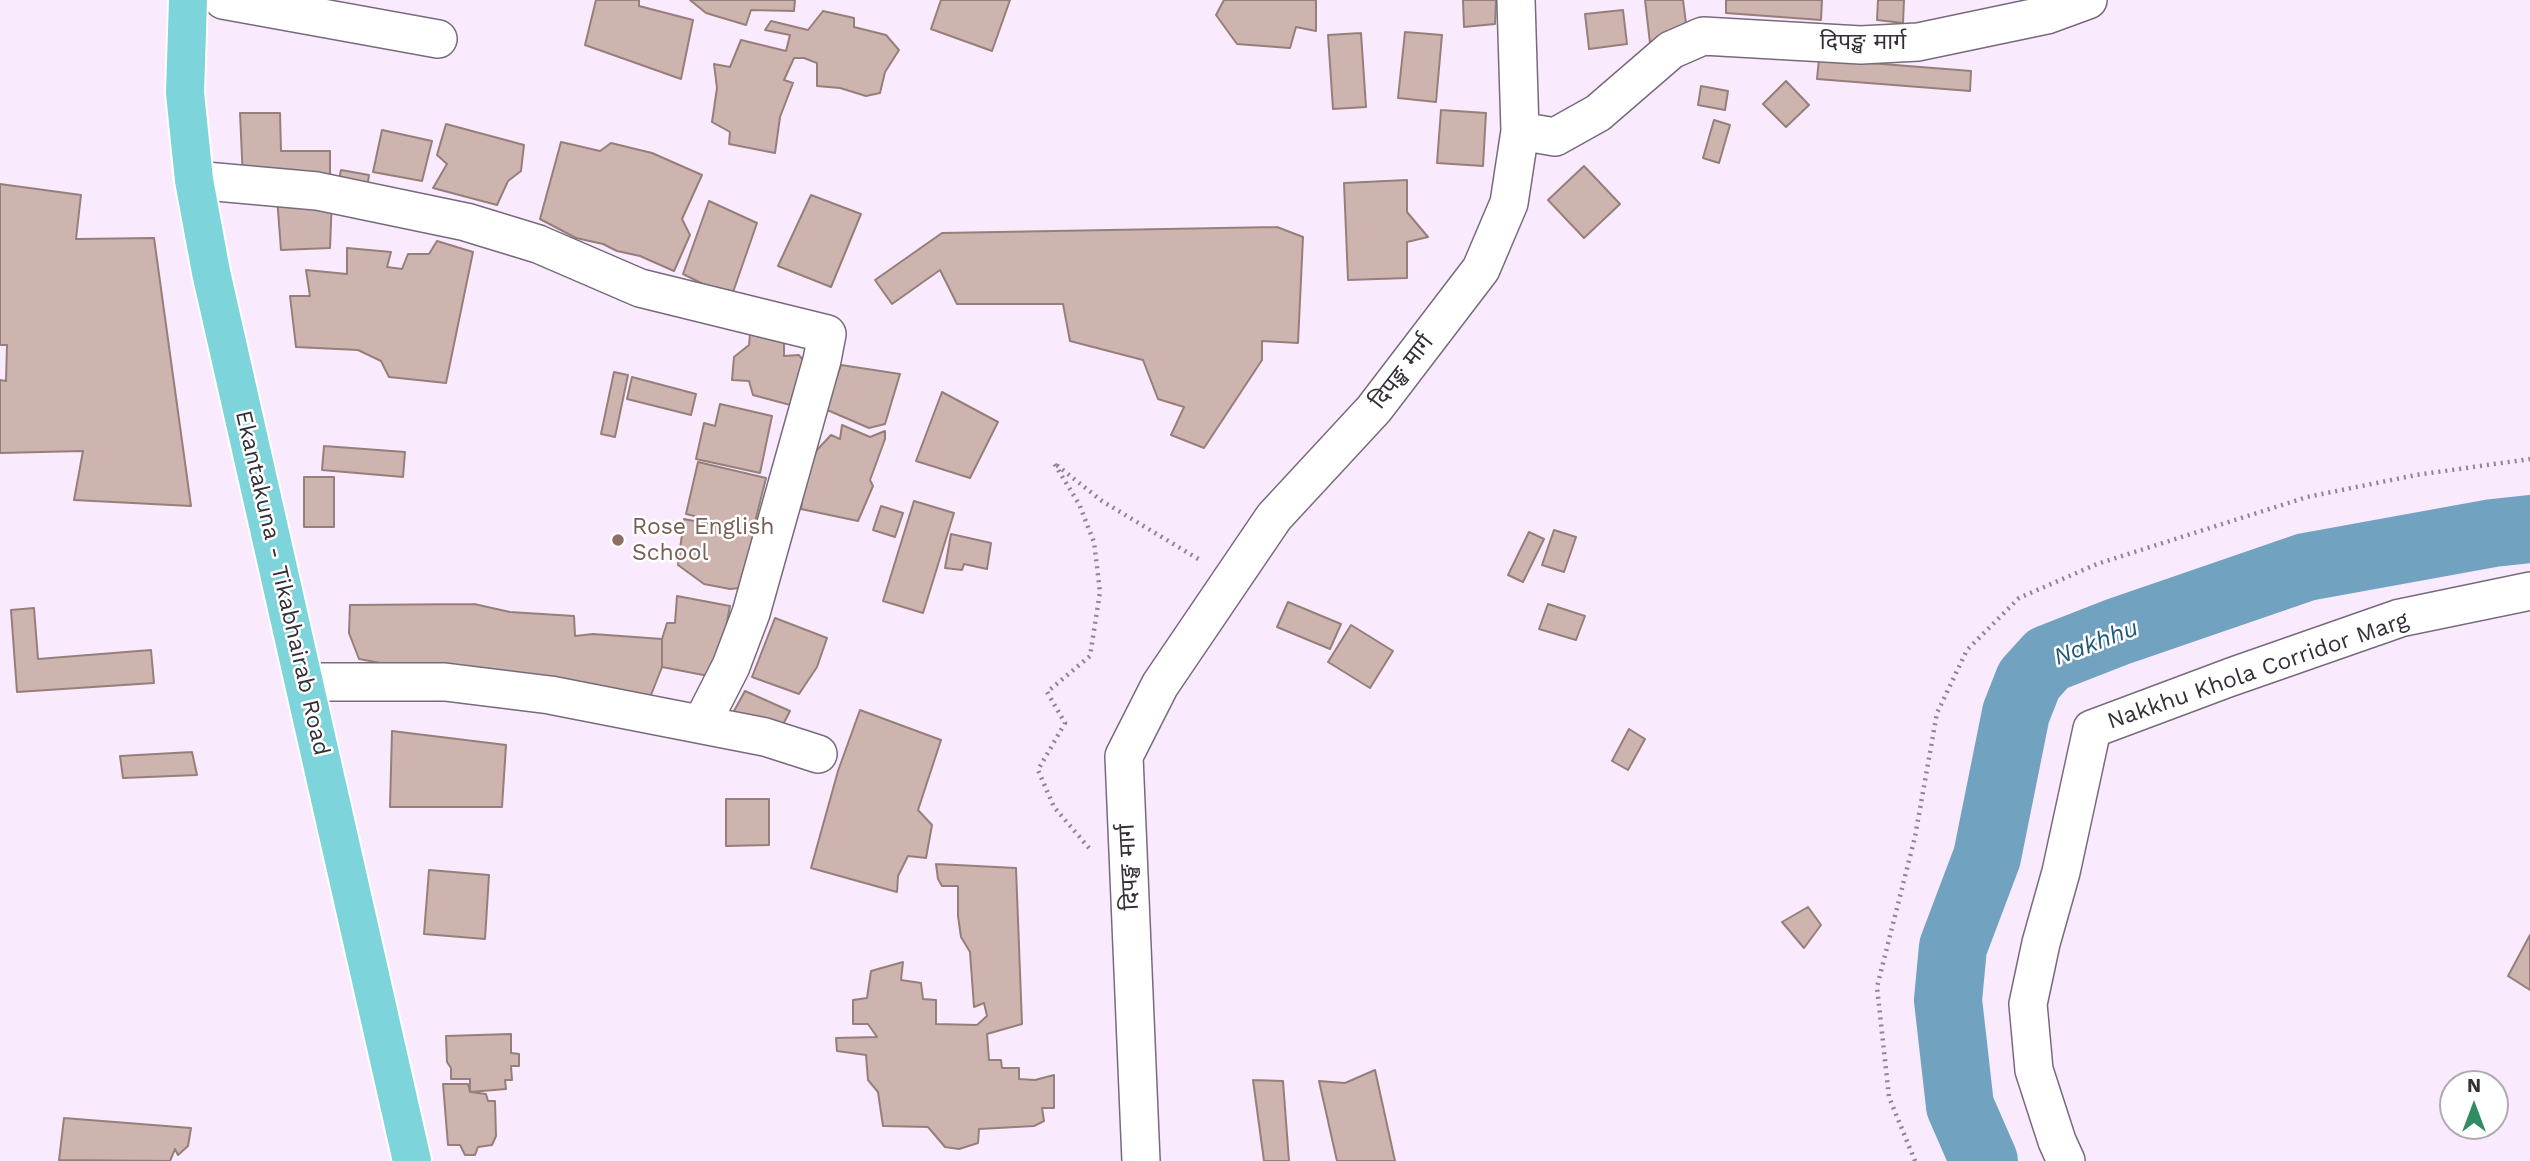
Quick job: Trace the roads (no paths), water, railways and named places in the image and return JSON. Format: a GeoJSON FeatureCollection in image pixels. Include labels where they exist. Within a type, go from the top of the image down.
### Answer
{"type":"FeatureCollection","features":[{"type":"Feature","properties":{"kind":"main road","name":"Ekantakuna - Tikabhairab Road"},"geometry":{"type":"LineString","coordinates":[[188,0],[186,93],[194,180],[211,272],[412,1161]]}},
{"type":"Feature","properties":{"kind":"street"},"geometry":{"type":"LineString","coordinates":[[223,0],[438,38]]}},
{"type":"Feature","properties":{"kind":"street"},"geometry":{"type":"LineString","coordinates":[[1516,0],[1520,131]]}},
{"type":"Feature","properties":{"kind":"street","name":"दिपङ्ख मार्ग"},"geometry":{"type":"LineString","coordinates":[[1140,1161],[1124,756],[1160,685],[1274,517],[1374,409],[1481,269],[1509,204],[1520,131],[1555,137],[1598,113],[1671,50],[1703,36],[1753,37],[1861,46],[1918,42],[2047,15],[2088,0]]}},
{"type":"Feature","properties":{"kind":"street"},"geometry":{"type":"LineString","coordinates":[[194,180],[317,191],[466,222],[538,244],[640,288],[827,334],[751,613],[731,666],[702,723]]}},
{"type":"Feature","properties":{"kind":"street","name":"Nakkhu Khola Corridor Marg"},"geometry":{"type":"LineString","coordinates":[[2066,1161],[2057,1142],[2035,1070],[2028,1004],[2041,943],[2061,872],[2092,729],[2400,618],[2530,591]]}},
{"type":"Feature","properties":{"kind":"street"},"geometry":{"type":"LineString","coordinates":[[304,682],[445,682],[550,695],[702,723],[765,737],[818,754]]}},
{"type":"Feature","properties":{"kind":"waterway","name":"Nakhhu"},"geometry":{"type":"LineString","coordinates":[[1984,1161],[1960,1106],[1948,1000],[1953,947],[1987,857],[2016,713],[2029,680],[2048,659],[2117,632],[2306,567],[2493,533],[2530,529]]}},
{"type":"Feature","properties":{"kind":"place","name":"Rose English School"},"geometry":{"type":"Point","coordinates":[618,540]}}]}
